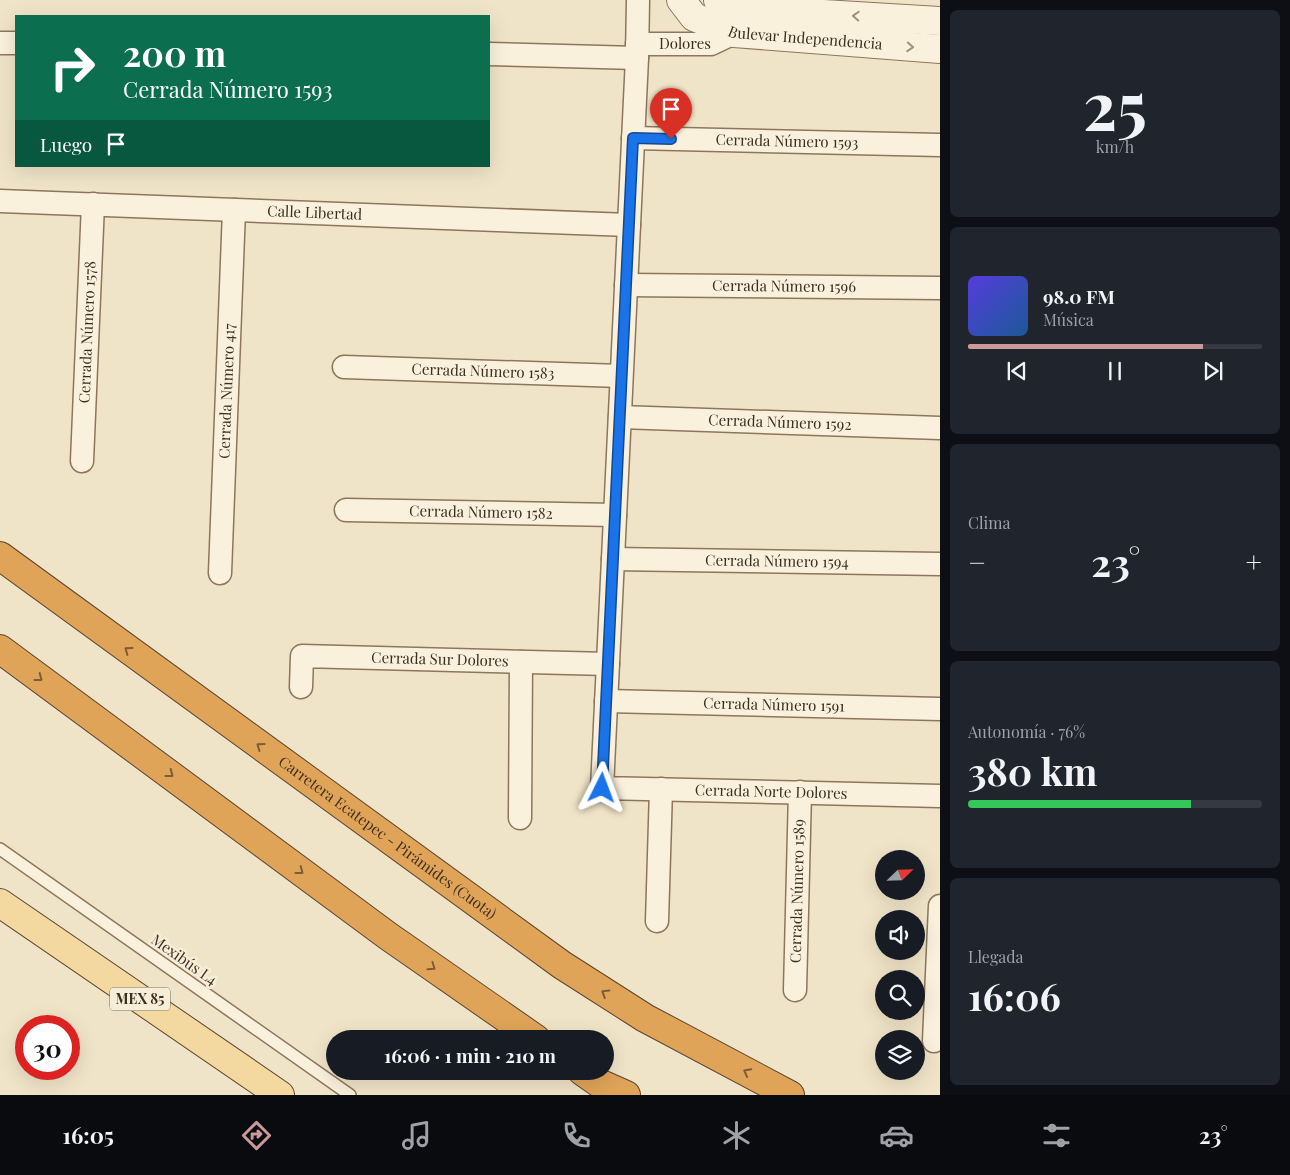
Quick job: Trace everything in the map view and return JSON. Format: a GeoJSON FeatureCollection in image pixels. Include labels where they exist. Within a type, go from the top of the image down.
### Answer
{"type":"FeatureCollection","features":[{"type":"Feature","properties":{"kind":"highway","name":"Carretera Ecatepec - Pirámides (Cuota)"},"geometry":{"type":"LineString","coordinates":[[0,556],[562,966],[645,1018],[790,1095]]}},
{"type":"Feature","properties":{"kind":"highway"},"geometry":{"type":"LineString","coordinates":[[0,649],[388,936],[523,1030]]}},
{"type":"Feature","properties":{"kind":"highway"},"geometry":{"type":"LineString","coordinates":[[595,1080],[626,1095]]}},
{"type":"Feature","properties":{"kind":"main road","name":"MEX 85"},"geometry":{"type":"LineString","coordinates":[[0,903],[280,1095]]}},
{"type":"Feature","properties":{"kind":"street"},"geometry":{"type":"LineString","coordinates":[[606,701],[638,0]]}},
{"type":"Feature","properties":{"kind":"street","name":"Bulevar Independencia"},"geometry":{"type":"LineString","coordinates":[[681,0],[694,17],[731,14],[940,21]]}},
{"type":"Feature","properties":{"kind":"street","name":"Dolores"},"geometry":{"type":"LineString","coordinates":[[490,54],[637,51],[711,44],[731,14]]}},
{"type":"Feature","properties":{"kind":"street","name":"Bulevar Independencia"},"geometry":{"type":"LineString","coordinates":[[731,14],[940,49]]}},
{"type":"Feature","properties":{"kind":"street"},"geometry":{"type":"LineString","coordinates":[[0,43],[15,43]]}},
{"type":"Feature","properties":{"kind":"street","name":"Cerrada Número 1593"},"geometry":{"type":"LineString","coordinates":[[633,138],[940,145]]}},
{"type":"Feature","properties":{"kind":"street","name":"Calle Libertad"},"geometry":{"type":"LineString","coordinates":[[0,200],[628,225]]}},
{"type":"Feature","properties":{"kind":"street","name":"Cerrada Número 1578"},"geometry":{"type":"LineString","coordinates":[[82,461],[93,204]]}},
{"type":"Feature","properties":{"kind":"street","name":"Cerrada Número 417"},"geometry":{"type":"LineString","coordinates":[[220,573],[234,210]]}},
{"type":"Feature","properties":{"kind":"street","name":"Cerrada Número 1596"},"geometry":{"type":"LineString","coordinates":[[626,284],[940,288]]}},
{"type":"Feature","properties":{"kind":"street","name":"Cerrada Número 1583"},"geometry":{"type":"LineString","coordinates":[[344,367],[622,376]]}},
{"type":"Feature","properties":{"kind":"street","name":"Cerrada Número 1592"},"geometry":{"type":"LineString","coordinates":[[620,417],[940,428]]}},
{"type":"Feature","properties":{"kind":"street","name":"Cerrada Número 1582"},"geometry":{"type":"LineString","coordinates":[[346,510],[615,515]]}},
{"type":"Feature","properties":{"kind":"street","name":"Cerrada Número 1594"},"geometry":{"type":"LineString","coordinates":[[613,559],[940,564]]}},
{"type":"Feature","properties":{"kind":"street","name":"Cerrada Sur Dolores"},"geometry":{"type":"LineString","coordinates":[[301,687],[302,656],[608,664]]}},
{"type":"Feature","properties":{"kind":"street"},"geometry":{"type":"LineString","coordinates":[[520,818],[521,662]]}},
{"type":"Feature","properties":{"kind":"street","name":"Cerrada Número 1591"},"geometry":{"type":"LineString","coordinates":[[606,701],[940,709]]}},
{"type":"Feature","properties":{"kind":"street","name":"Cerrada Norte Dolores"},"geometry":{"type":"LineString","coordinates":[[606,701],[602,788],[940,796]]}},
{"type":"Feature","properties":{"kind":"street"},"geometry":{"type":"LineString","coordinates":[[657,922],[661,789]]}},
{"type":"Feature","properties":{"kind":"street","name":"Cerrada Número 1589"},"geometry":{"type":"LineString","coordinates":[[796,990],[800,792]]}},
{"type":"Feature","properties":{"kind":"street"},"geometry":{"type":"LineString","coordinates":[[934,1042],[940,906]]}},
{"type":"Feature","properties":{"kind":"lane","name":"Mexibús L4"},"geometry":{"type":"LineString","coordinates":[[0,849],[350,1095]]}},
{"type":"Feature","properties":{"kind":"route"},"geometry":{"type":"LineString","coordinates":[[602,788],[633,138],[671,139]]}}]}
